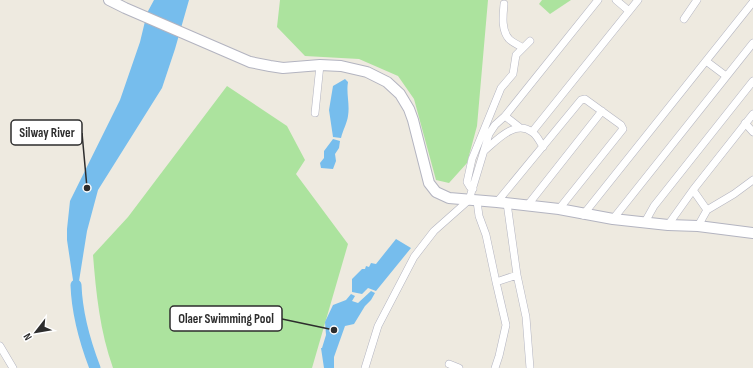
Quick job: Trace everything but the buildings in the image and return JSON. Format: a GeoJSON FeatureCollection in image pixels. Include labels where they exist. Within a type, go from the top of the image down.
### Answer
{"type":"FeatureCollection","features":[{"type":"Feature","properties":{"kind":"main road"},"geometry":{"type":"LineString","coordinates":[[109,0],[250,62],[283,68],[320,65],[341,66],[367,72],[378,77],[395,88],[403,98],[413,120],[427,177],[432,188],[436,192],[449,198],[502,202],[559,209],[583,215],[613,219],[668,225],[698,226],[753,233]]}},
{"type":"Feature","properties":{"kind":"street"},"geometry":{"type":"LineString","coordinates":[[495,368],[506,325],[486,234],[473,200],[473,189],[489,134],[494,125],[505,116],[598,0]]}},
{"type":"Feature","properties":{"kind":"street"},"geometry":{"type":"LineString","coordinates":[[616,0],[629,11]]}},
{"type":"Feature","properties":{"kind":"street"},"geometry":{"type":"LineString","coordinates":[[532,132],[638,0]]}},
{"type":"Feature","properties":{"kind":"street"},"geometry":{"type":"LineString","coordinates":[[684,19],[697,0]]}},
{"type":"Feature","properties":{"kind":"street"},"geometry":{"type":"LineString","coordinates":[[583,215],[753,2]]}},
{"type":"Feature","properties":{"kind":"street"},"geometry":{"type":"LineString","coordinates":[[504,4],[502,21],[504,30],[509,39],[523,48]]}},
{"type":"Feature","properties":{"kind":"street"},"geometry":{"type":"LineString","coordinates":[[473,189],[470,188],[467,182],[472,159],[501,88],[513,74],[516,55],[530,41]]}},
{"type":"Feature","properties":{"kind":"street"},"geometry":{"type":"LineString","coordinates":[[613,219],[726,76],[752,47]]}},
{"type":"Feature","properties":{"kind":"street"},"geometry":{"type":"LineString","coordinates":[[706,62],[726,76]]}},
{"type":"Feature","properties":{"kind":"street"},"geometry":{"type":"LineString","coordinates":[[315,113],[320,65]]}},
{"type":"Feature","properties":{"kind":"street"},"geometry":{"type":"LineString","coordinates":[[645,222],[654,206],[753,81]]}},
{"type":"Feature","properties":{"kind":"street"},"geometry":{"type":"LineString","coordinates":[[530,368],[526,317],[502,202],[543,147],[583,99],[587,100],[621,125],[623,129],[559,209]]}},
{"type":"Feature","properties":{"kind":"street"},"geometry":{"type":"LineString","coordinates":[[528,206],[602,111]]}},
{"type":"Feature","properties":{"kind":"street"},"geometry":{"type":"LineString","coordinates":[[668,225],[692,190],[753,114]]}},
{"type":"Feature","properties":{"kind":"street"},"geometry":{"type":"LineString","coordinates":[[505,116],[519,127],[532,132],[543,147]]}},
{"type":"Feature","properties":{"kind":"street"},"geometry":{"type":"LineString","coordinates":[[746,123],[753,132]]}},
{"type":"Feature","properties":{"kind":"street"},"geometry":{"type":"LineString","coordinates":[[484,152],[507,132],[519,127]]}},
{"type":"Feature","properties":{"kind":"street"},"geometry":{"type":"LineString","coordinates":[[698,226],[707,210],[734,194],[753,180]]}},
{"type":"Feature","properties":{"kind":"street"},"geometry":{"type":"LineString","coordinates":[[692,190],[707,210]]}},
{"type":"Feature","properties":{"kind":"street"},"geometry":{"type":"LineString","coordinates":[[365,368],[378,326],[414,257],[434,231],[473,200]]}},
{"type":"Feature","properties":{"kind":"street"},"geometry":{"type":"LineString","coordinates":[[496,282],[517,275]]}},
{"type":"Feature","properties":{"kind":"street"},"geometry":{"type":"LineString","coordinates":[[0,346],[13,368]]}},
{"type":"Feature","properties":{"kind":"street"},"geometry":{"type":"LineString","coordinates":[[449,364],[459,368]]}},
{"type":"Feature","properties":{"kind":"green space"},"geometry":{"type":"Polygon","coordinates":[[[280,0],[488,0],[477,126],[467,163],[449,183],[436,180],[414,99],[398,76],[359,59],[305,56],[277,27],[280,0]]]}},
{"type":"Feature","properties":{"kind":"green space"},"geometry":{"type":"Polygon","coordinates":[[[542,0],[571,0],[550,14],[539,4],[542,0]]]}},
{"type":"Feature","properties":{"kind":"green space"},"geometry":{"type":"Polygon","coordinates":[[[227,86],[287,126],[305,160],[296,174],[348,244],[312,368],[113,368],[105,340],[97,298],[93,255],[128,217],[227,86]]]}},
{"type":"Feature","properties":{"kind":"water"},"geometry":{"type":"Polygon","coordinates":[[[154,0],[189,0],[162,88],[98,190],[87,231],[76,300],[67,240],[70,201],[120,100],[140,42],[147,13],[154,0]]]}},
{"type":"Feature","properties":{"kind":"water"},"geometry":{"type":"Polygon","coordinates":[[[345,79],[348,82],[347,90],[349,107],[347,119],[341,138],[333,137],[329,110],[333,86],[345,79]]]}},
{"type":"Feature","properties":{"kind":"water"},"geometry":{"type":"Polygon","coordinates":[[[333,139],[340,141],[339,148],[335,154],[336,161],[333,169],[321,168],[320,163],[324,158],[324,151],[333,139]]]}},
{"type":"Feature","properties":{"kind":"water"},"geometry":{"type":"Polygon","coordinates":[[[396,239],[411,248],[376,291],[368,288],[362,294],[352,292],[352,279],[362,269],[365,269],[366,266],[369,267],[371,263],[376,264],[396,239]]]}},
{"type":"Feature","properties":{"kind":"water"},"geometry":{"type":"Polygon","coordinates":[[[371,291],[375,293],[354,324],[345,326],[334,357],[334,368],[324,368],[321,348],[326,335],[325,322],[333,305],[346,300],[351,294],[355,296],[352,301],[358,303],[371,291]]]}},
{"type":"Feature","properties":{"kind":"waterway"},"geometry":{"type":"LineString","coordinates":[[76,285],[82,327],[95,368]]}},
{"type":"Feature","properties":{"kind":"place","name":"Silway River"},"geometry":{"type":"Point","coordinates":[87,188]}},
{"type":"Feature","properties":{"kind":"place","name":"Olaer Swimming Pool"},"geometry":{"type":"Point","coordinates":[334,330]}}]}
